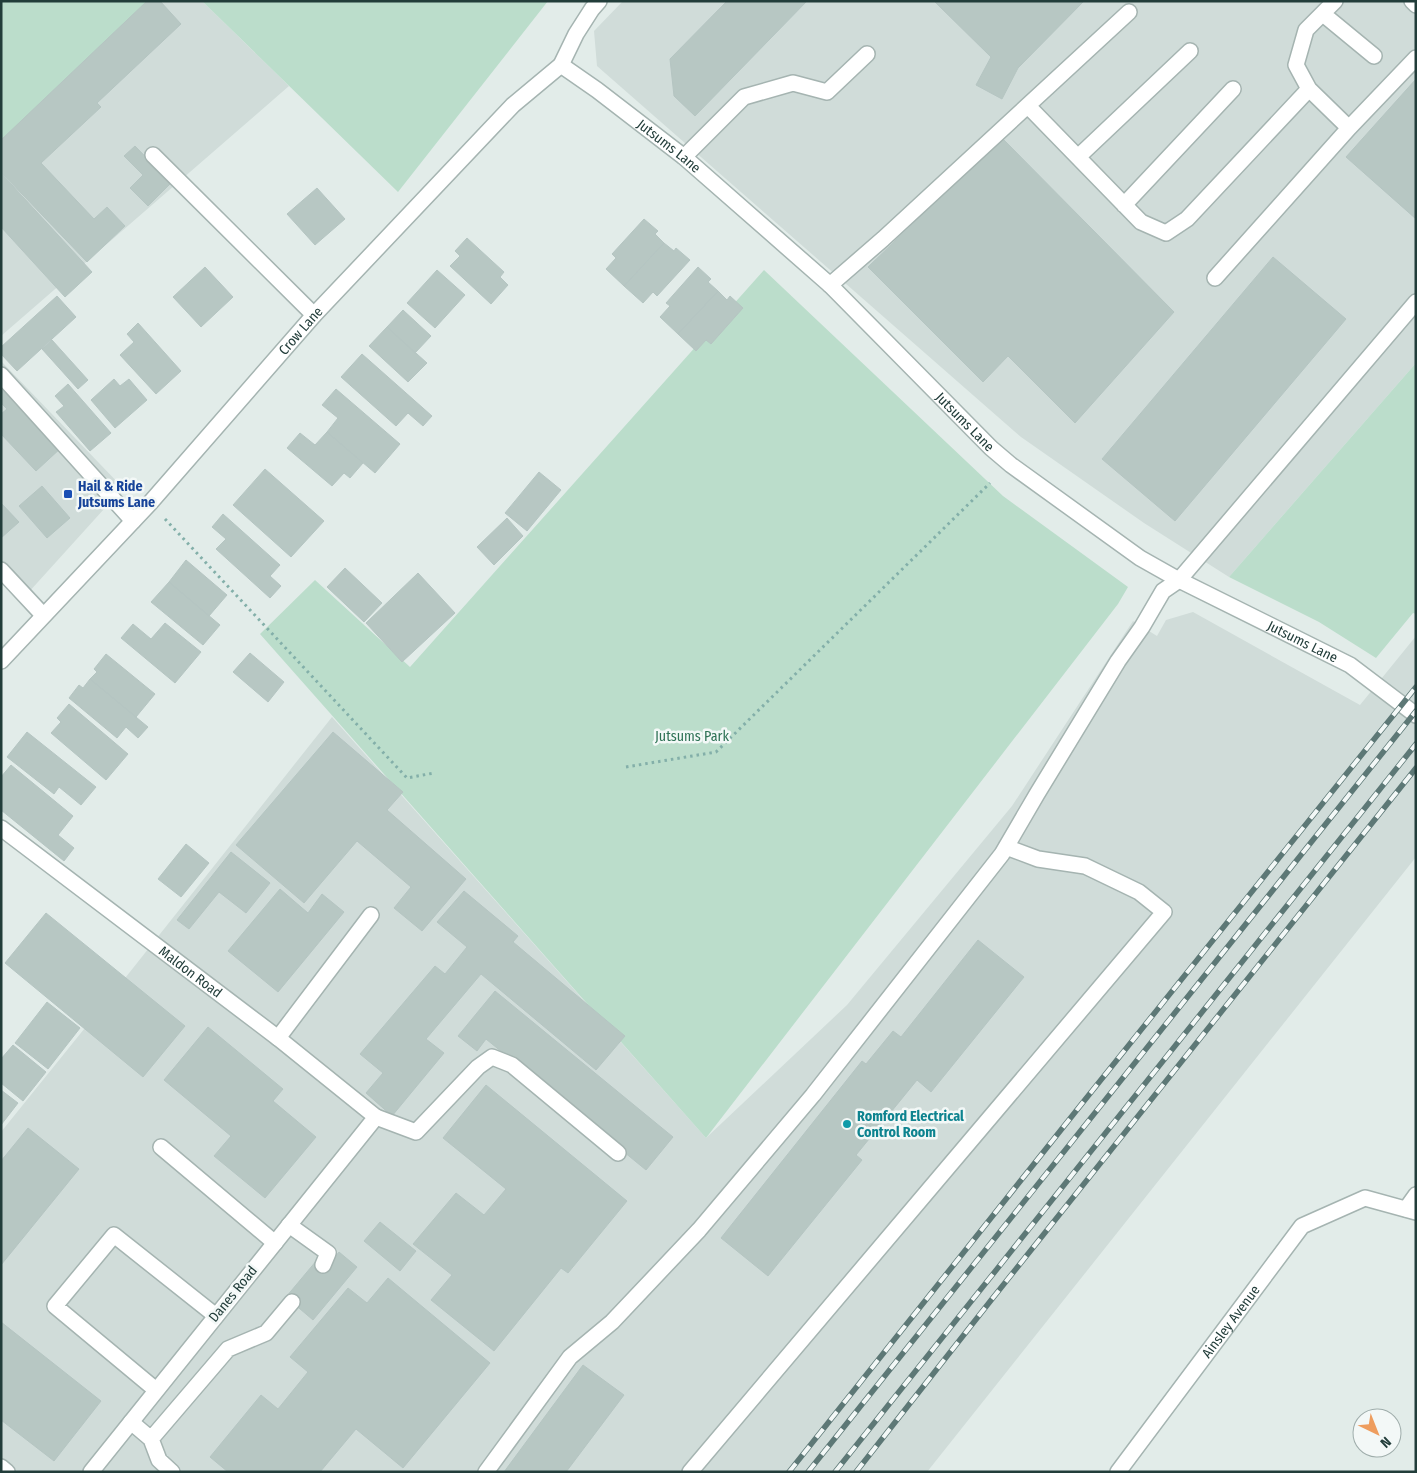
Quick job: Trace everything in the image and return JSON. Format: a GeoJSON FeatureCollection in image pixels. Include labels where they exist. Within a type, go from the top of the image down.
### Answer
{"type":"FeatureCollection","features":[{"type":"Feature","properties":{"kind":"street","name":"Crow Lane"},"geometry":{"type":"LineString","coordinates":[[1,660],[150,504],[314,315],[513,106],[561,65],[576,34],[599,1]]}},
{"type":"Feature","properties":{"kind":"street"},"geometry":{"type":"LineString","coordinates":[[1335,1],[1306,30],[1296,66],[1309,89],[1349,128]]}},
{"type":"Feature","properties":{"kind":"street"},"geometry":{"type":"LineString","coordinates":[[1412,1],[1416,5]]}},
{"type":"Feature","properties":{"kind":"street"},"geometry":{"type":"LineString","coordinates":[[830,285],[1129,12]]}},
{"type":"Feature","properties":{"kind":"street"},"geometry":{"type":"LineString","coordinates":[[1323,14],[1374,56]]}},
{"type":"Feature","properties":{"kind":"street"},"geometry":{"type":"LineString","coordinates":[[1078,158],[1190,51]]}},
{"type":"Feature","properties":{"kind":"street"},"geometry":{"type":"LineString","coordinates":[[684,157],[744,97],[792,83],[826,92],[867,54]]}},
{"type":"Feature","properties":{"kind":"street"},"geometry":{"type":"LineString","coordinates":[[1216,278],[1349,128],[1416,58]]}},
{"type":"Feature","properties":{"kind":"street","name":"Jutsums Lane"},"geometry":{"type":"LineString","coordinates":[[561,65],[598,90],[684,157],[830,285],[998,453],[1019,470],[1140,558],[1179,580],[1350,665],[1416,715]]}},
{"type":"Feature","properties":{"kind":"street"},"geometry":{"type":"LineString","coordinates":[[1124,205],[1233,89]]}},
{"type":"Feature","properties":{"kind":"street"},"geometry":{"type":"LineString","coordinates":[[1028,106],[1141,222],[1166,233],[1187,218],[1309,89]]}},
{"type":"Feature","properties":{"kind":"street"},"geometry":{"type":"LineString","coordinates":[[153,155],[314,315]]}},
{"type":"Feature","properties":{"kind":"street"},"geometry":{"type":"LineString","coordinates":[[486,1472],[570,1357],[612,1322],[698,1230],[813,1095],[1002,854],[1118,661],[1142,627],[1162,591],[1179,580],[1416,302]]}},
{"type":"Feature","properties":{"kind":"street"},"geometry":{"type":"LineString","coordinates":[[1,376],[133,521]]}},
{"type":"Feature","properties":{"kind":"street"},"geometry":{"type":"LineString","coordinates":[[1,570],[43,615]]}},
{"type":"Feature","properties":{"kind":"street","name":"Maldon Road"},"geometry":{"type":"LineString","coordinates":[[1,828],[278,1038],[376,1117],[416,1132],[478,1067],[492,1056],[512,1065],[618,1153]]}},
{"type":"Feature","properties":{"kind":"street"},"geometry":{"type":"LineString","coordinates":[[690,1472],[1164,912],[1139,892],[1085,866],[1038,859],[1006,846]]}},
{"type":"Feature","properties":{"kind":"street"},"geometry":{"type":"LineString","coordinates":[[278,1038],[371,915]]}},
{"type":"Feature","properties":{"kind":"street","name":"Danes Road"},"geometry":{"type":"LineString","coordinates":[[91,1472],[376,1117]]}},
{"type":"Feature","properties":{"kind":"street"},"geometry":{"type":"LineString","coordinates":[[161,1147],[275,1243]]}},
{"type":"Feature","properties":{"kind":"street"},"geometry":{"type":"LineString","coordinates":[[1411,1210],[1416,1195]]}},
{"type":"Feature","properties":{"kind":"street","name":"Ainsley Avenue"},"geometry":{"type":"LineString","coordinates":[[1118,1472],[1302,1226],[1365,1198],[1411,1210]]}},
{"type":"Feature","properties":{"kind":"street"},"geometry":{"type":"LineString","coordinates":[[289,1225],[328,1253],[322,1265]]}},
{"type":"Feature","properties":{"kind":"street"},"geometry":{"type":"LineString","coordinates":[[156,1390],[55,1306],[114,1235],[216,1316]]}},
{"type":"Feature","properties":{"kind":"street"},"geometry":{"type":"LineString","coordinates":[[151,1439],[228,1349],[266,1334],[292,1302]]}},
{"type":"Feature","properties":{"kind":"street"},"geometry":{"type":"LineString","coordinates":[[130,1422],[151,1439],[159,1460],[172,1472]]}},
{"type":"Feature","properties":{"kind":"street"},"geometry":{"type":"LineString","coordinates":[[1,1468],[7,1472]]}},
{"type":"Feature","properties":{"kind":"path"},"geometry":{"type":"LineString","coordinates":[[626,767],[716,752],[990,483]]}},
{"type":"Feature","properties":{"kind":"path"},"geometry":{"type":"LineString","coordinates":[[150,504],[408,778],[434,773]]}},
{"type":"Feature","properties":{"kind":"shaded area"},"geometry":{"type":"Polygon","coordinates":[[[154,1],[202,1],[289,86],[1,336],[1,141],[154,1]]]}},
{"type":"Feature","properties":{"kind":"shaded area"},"geometry":{"type":"Polygon","coordinates":[[[623,1],[1416,1],[1416,363],[1229,577],[1144,523],[1021,437],[597,66],[594,31],[623,1]]]}},
{"type":"Feature","properties":{"kind":"shaded area"},"geometry":{"type":"Polygon","coordinates":[[[1,361],[123,488],[28,593],[1,565],[1,361]]]}},
{"type":"Feature","properties":{"kind":"shaded area"},"geometry":{"type":"Polygon","coordinates":[[[1193,612],[1360,705],[1416,636],[1416,857],[927,1472],[1,1472],[1,1132],[332,717],[706,1138],[847,1005],[1012,806],[1133,621],[1157,636],[1166,620],[1193,612]]]}},
{"type":"Feature","properties":{"kind":"green space"},"geometry":{"type":"Polygon","coordinates":[[[1,1],[154,1],[1,141],[1,1]]]}},
{"type":"Feature","properties":{"kind":"green space"},"geometry":{"type":"Polygon","coordinates":[[[202,1],[548,1],[398,192],[202,1]]]}},
{"type":"Feature","properties":{"kind":"green space","name":"Jutsums Park"},"geometry":{"type":"Polygon","coordinates":[[[764,270],[1003,496],[1128,587],[1118,604],[706,1138],[260,634],[315,580],[410,667],[764,270]]]}},
{"type":"Feature","properties":{"kind":"green space"},"geometry":{"type":"Polygon","coordinates":[[[1416,363],[1416,614],[1413,613],[1376,658],[1319,622],[1229,577],[1416,363]]]}},
{"type":"Feature","properties":{"kind":"building"},"geometry":{"type":"Polygon","coordinates":[[[147,1],[160,1],[181,24],[97,103],[101,107],[41,163],[94,219],[107,207],[125,226],[87,262],[1,172],[1,140],[147,1]]]}},
{"type":"Feature","properties":{"kind":"building"},"geometry":{"type":"Polygon","coordinates":[[[727,1],[807,1],[695,116],[674,96],[670,59],[727,1]]]}},
{"type":"Feature","properties":{"kind":"building"},"geometry":{"type":"Polygon","coordinates":[[[934,1],[1084,1],[1018,68],[1002,99],[976,85],[991,57],[934,1]]]}},
{"type":"Feature","properties":{"kind":"building"},"geometry":{"type":"Polygon","coordinates":[[[1416,79],[1416,219],[1346,157],[1416,79]]]}},
{"type":"Feature","properties":{"kind":"building"},"geometry":{"type":"Polygon","coordinates":[[[1002,138],[1174,312],[1075,423],[1008,356],[983,382],[868,267],[1002,138]]]}},
{"type":"Feature","properties":{"kind":"building"},"geometry":{"type":"Polygon","coordinates":[[[135,146],[171,183],[148,206],[130,188],[143,175],[124,156],[135,146]]]}},
{"type":"Feature","properties":{"kind":"building"},"geometry":{"type":"Polygon","coordinates":[[[1,173],[92,272],[65,297],[1,227],[1,173]]]}},
{"type":"Feature","properties":{"kind":"building"},"geometry":{"type":"Polygon","coordinates":[[[317,188],[345,219],[315,245],[287,214],[317,188]]]}},
{"type":"Feature","properties":{"kind":"building"},"geometry":{"type":"Polygon","coordinates":[[[644,219],[658,231],[655,234],[664,243],[624,286],[606,269],[616,258],[612,254],[644,219]]]}},
{"type":"Feature","properties":{"kind":"building"},"geometry":{"type":"Polygon","coordinates":[[[467,238],[504,272],[500,277],[508,285],[491,304],[450,266],[460,256],[455,251],[467,238]]]}},
{"type":"Feature","properties":{"kind":"building"},"geometry":{"type":"Polygon","coordinates":[[[664,243],[674,251],[676,248],[690,260],[657,296],[653,292],[643,303],[624,286],[664,243]]]}},
{"type":"Feature","properties":{"kind":"building"},"geometry":{"type":"Polygon","coordinates":[[[1273,257],[1346,319],[1175,521],[1102,459],[1273,257]]]}},
{"type":"Feature","properties":{"kind":"building"},"geometry":{"type":"Polygon","coordinates":[[[205,267],[233,297],[201,327],[173,297],[205,267]]]}},
{"type":"Feature","properties":{"kind":"building"},"geometry":{"type":"Polygon","coordinates":[[[698,267],[711,279],[708,282],[718,291],[678,334],[660,317],[670,306],[666,303],[698,267]]]}},
{"type":"Feature","properties":{"kind":"building"},"geometry":{"type":"Polygon","coordinates":[[[437,270],[465,295],[435,328],[407,303],[437,270]]]}},
{"type":"Feature","properties":{"kind":"building"},"geometry":{"type":"Polygon","coordinates":[[[718,291],[727,300],[730,296],[743,308],[711,344],[706,340],[696,351],[678,334],[718,291]]]}},
{"type":"Feature","properties":{"kind":"building"},"geometry":{"type":"Polygon","coordinates":[[[57,296],[76,317],[17,371],[1,354],[1,347],[57,296]]]}},
{"type":"Feature","properties":{"kind":"building"},"geometry":{"type":"Polygon","coordinates":[[[403,310],[431,336],[415,353],[387,327],[403,310]]]}},
{"type":"Feature","properties":{"kind":"building"},"geometry":{"type":"Polygon","coordinates":[[[138,323],[181,371],[156,394],[120,355],[134,342],[127,334],[138,323]]]}},
{"type":"Feature","properties":{"kind":"building"},"geometry":{"type":"Polygon","coordinates":[[[387,327],[427,363],[408,382],[369,346],[387,327]]]}},
{"type":"Feature","properties":{"kind":"building"},"geometry":{"type":"Polygon","coordinates":[[[52,340],[88,380],[78,389],[42,349],[52,340]]]}},
{"type":"Feature","properties":{"kind":"building"},"geometry":{"type":"Polygon","coordinates":[[[362,354],[432,416],[423,426],[408,413],[396,426],[341,377],[362,354]]]}},
{"type":"Feature","properties":{"kind":"building"},"geometry":{"type":"Polygon","coordinates":[[[114,379],[120,386],[129,379],[147,400],[115,428],[91,400],[114,379]]]}},
{"type":"Feature","properties":{"kind":"building"},"geometry":{"type":"Polygon","coordinates":[[[68,384],[111,433],[90,451],[56,412],[64,406],[55,396],[68,384]]]}},
{"type":"Feature","properties":{"kind":"building"},"geometry":{"type":"Polygon","coordinates":[[[6,386],[62,447],[36,471],[1,434],[1,414],[7,409],[1,403],[1,391],[6,386]]]}},
{"type":"Feature","properties":{"kind":"building"},"geometry":{"type":"Polygon","coordinates":[[[336,389],[400,444],[375,473],[327,432],[338,418],[322,405],[336,389]]]}},
{"type":"Feature","properties":{"kind":"building"},"geometry":{"type":"Polygon","coordinates":[[[327,432],[363,463],[350,478],[344,473],[332,486],[287,448],[300,433],[315,445],[327,432]]]}},
{"type":"Feature","properties":{"kind":"building"},"geometry":{"type":"Polygon","coordinates":[[[265,469],[324,521],[291,557],[233,505],[265,469]]]}},
{"type":"Feature","properties":{"kind":"building"},"geometry":{"type":"Polygon","coordinates":[[[539,472],[561,490],[527,531],[505,513],[539,472]]]}},
{"type":"Feature","properties":{"kind":"building"},"geometry":{"type":"Polygon","coordinates":[[[42,486],[70,518],[47,538],[19,506],[42,486]]]}},
{"type":"Feature","properties":{"kind":"building"},"geometry":{"type":"Polygon","coordinates":[[[1,503],[19,522],[1,538],[1,503]]]}},
{"type":"Feature","properties":{"kind":"building"},"geometry":{"type":"Polygon","coordinates":[[[223,514],[280,565],[270,576],[281,586],[270,598],[216,549],[226,539],[212,527],[223,514]]]}},
{"type":"Feature","properties":{"kind":"building"},"geometry":{"type":"Polygon","coordinates":[[[507,518],[523,536],[494,565],[477,547],[507,518]]]}},
{"type":"Feature","properties":{"kind":"building"},"geometry":{"type":"Polygon","coordinates":[[[186,560],[227,595],[209,616],[169,582],[186,560]]]}},
{"type":"Feature","properties":{"kind":"building"},"geometry":{"type":"Polygon","coordinates":[[[345,568],[382,603],[364,622],[327,587],[345,568]]]}},
{"type":"Feature","properties":{"kind":"building"},"geometry":{"type":"Polygon","coordinates":[[[418,573],[455,613],[402,662],[366,623],[418,573]]]}},
{"type":"Feature","properties":{"kind":"building"},"geometry":{"type":"Polygon","coordinates":[[[169,582],[220,625],[203,645],[151,602],[169,582]]]}},
{"type":"Feature","properties":{"kind":"building"},"geometry":{"type":"Polygon","coordinates":[[[165,623],[201,652],[175,683],[121,638],[133,624],[151,639],[165,623]]]}},
{"type":"Feature","properties":{"kind":"building"},"geometry":{"type":"Polygon","coordinates":[[[250,653],[284,682],[268,702],[233,672],[250,653]]]}},
{"type":"Feature","properties":{"kind":"building"},"geometry":{"type":"Polygon","coordinates":[[[106,654],[155,694],[136,717],[90,679],[97,672],[94,669],[106,654]]]}},
{"type":"Feature","properties":{"kind":"building"},"geometry":{"type":"Polygon","coordinates":[[[90,679],[148,727],[138,738],[126,727],[117,738],[69,698],[79,685],[83,688],[90,679]]]}},
{"type":"Feature","properties":{"kind":"building"},"geometry":{"type":"Polygon","coordinates":[[[69,704],[128,754],[106,780],[51,733],[61,722],[57,718],[69,704]]]}},
{"type":"Feature","properties":{"kind":"building"},"geometry":{"type":"Polygon","coordinates":[[[27,732],[96,787],[81,805],[59,787],[54,794],[7,757],[27,732]]]}},
{"type":"Feature","properties":{"kind":"building"},"geometry":{"type":"Polygon","coordinates":[[[333,732],[403,792],[387,810],[466,879],[422,931],[394,908],[411,887],[357,841],[304,903],[236,845],[333,732]]]}},
{"type":"Feature","properties":{"kind":"building"},"geometry":{"type":"Polygon","coordinates":[[[11,765],[73,816],[58,835],[74,848],[64,861],[1,810],[1,777],[11,765]]]}},
{"type":"Feature","properties":{"kind":"building"},"geometry":{"type":"Polygon","coordinates":[[[186,844],[209,863],[181,897],[158,879],[186,844]]]}},
{"type":"Feature","properties":{"kind":"building"},"geometry":{"type":"Polygon","coordinates":[[[231,852],[270,883],[246,913],[219,892],[189,929],[177,920],[231,852]]]}},
{"type":"Feature","properties":{"kind":"building"},"geometry":{"type":"Polygon","coordinates":[[[280,889],[308,913],[322,894],[344,912],[278,992],[228,951],[280,889]]]}},
{"type":"Feature","properties":{"kind":"building"},"geometry":{"type":"Polygon","coordinates":[[[464,891],[518,936],[513,942],[625,1036],[596,1070],[481,974],[426,1039],[444,1053],[392,1116],[366,1093],[383,1073],[360,1054],[435,966],[445,974],[467,947],[437,922],[464,891]]]}},
{"type":"Feature","properties":{"kind":"building"},"geometry":{"type":"Polygon","coordinates":[[[46,913],[185,1026],[143,1077],[5,963],[46,913]]]}},
{"type":"Feature","properties":{"kind":"building","name":"Romford Electrical Control Room"},"geometry":{"type":"Polygon","coordinates":[[[978,940],[1024,977],[931,1092],[917,1080],[856,1155],[862,1160],[768,1276],[721,1238],[862,1061],[866,1064],[893,1031],[901,1037],[978,940]]]}},
{"type":"Feature","properties":{"kind":"building"},"geometry":{"type":"Polygon","coordinates":[[[495,991],[673,1137],[646,1170],[486,1039],[477,1051],[458,1036],[495,991]]]}},
{"type":"Feature","properties":{"kind":"building"},"geometry":{"type":"Polygon","coordinates":[[[47,1002],[80,1028],[48,1069],[15,1043],[47,1002]]]}},
{"type":"Feature","properties":{"kind":"building"},"geometry":{"type":"Polygon","coordinates":[[[208,1027],[283,1089],[273,1101],[316,1137],[265,1198],[214,1156],[231,1136],[164,1080],[208,1027]]]}},
{"type":"Feature","properties":{"kind":"building"},"geometry":{"type":"Polygon","coordinates":[[[13,1045],[46,1072],[23,1101],[1,1083],[1,1059],[13,1045]]]}},
{"type":"Feature","properties":{"kind":"building"},"geometry":{"type":"Polygon","coordinates":[[[486,1085],[627,1201],[568,1273],[561,1268],[494,1351],[431,1300],[452,1275],[413,1244],[456,1193],[484,1215],[506,1189],[443,1138],[486,1085]]]}},
{"type":"Feature","properties":{"kind":"building"},"geometry":{"type":"Polygon","coordinates":[[[1,1090],[18,1103],[1,1125],[1,1090]]]}},
{"type":"Feature","properties":{"kind":"building"},"geometry":{"type":"Polygon","coordinates":[[[28,1128],[79,1169],[1,1265],[1,1161],[28,1128]]]}},
{"type":"Feature","properties":{"kind":"building"},"geometry":{"type":"Polygon","coordinates":[[[380,1222],[416,1251],[400,1271],[364,1241],[380,1222]]]}},
{"type":"Feature","properties":{"kind":"building"},"geometry":{"type":"Polygon","coordinates":[[[339,1252],[357,1267],[313,1320],[286,1297],[317,1260],[326,1268],[339,1252]]]}},
{"type":"Feature","properties":{"kind":"building"},"geometry":{"type":"Polygon","coordinates":[[[388,1278],[490,1363],[403,1468],[356,1429],[320,1472],[228,1472],[210,1457],[261,1395],[278,1409],[308,1372],[290,1357],[348,1288],[367,1303],[388,1278]]]}},
{"type":"Feature","properties":{"kind":"building"},"geometry":{"type":"Polygon","coordinates":[[[1,1322],[101,1401],[54,1461],[1,1420],[1,1322]]]}},
{"type":"Feature","properties":{"kind":"building"},"geometry":{"type":"Polygon","coordinates":[[[583,1365],[624,1395],[566,1472],[504,1472],[583,1365]]]}},
{"type":"Feature","properties":{"kind":"railway"},"geometry":{"type":"LineString","coordinates":[[789,1472],[1416,687]]}},
{"type":"Feature","properties":{"kind":"railway"},"geometry":{"type":"LineString","coordinates":[[808,1472],[1416,711]]}},
{"type":"Feature","properties":{"kind":"railway"},"geometry":{"type":"LineString","coordinates":[[835,1472],[1416,744]]}},
{"type":"Feature","properties":{"kind":"railway"},"geometry":{"type":"LineString","coordinates":[[856,1472],[1416,768]]}},
{"type":"Feature","properties":{"kind":"place","name":"Hail & Ride Jutsums Lane"},"geometry":{"type":"Point","coordinates":[68,494]}},
{"type":"Feature","properties":{"kind":"place","name":"Romford Electrical Control Room"},"geometry":{"type":"Point","coordinates":[847,1124]}}]}
